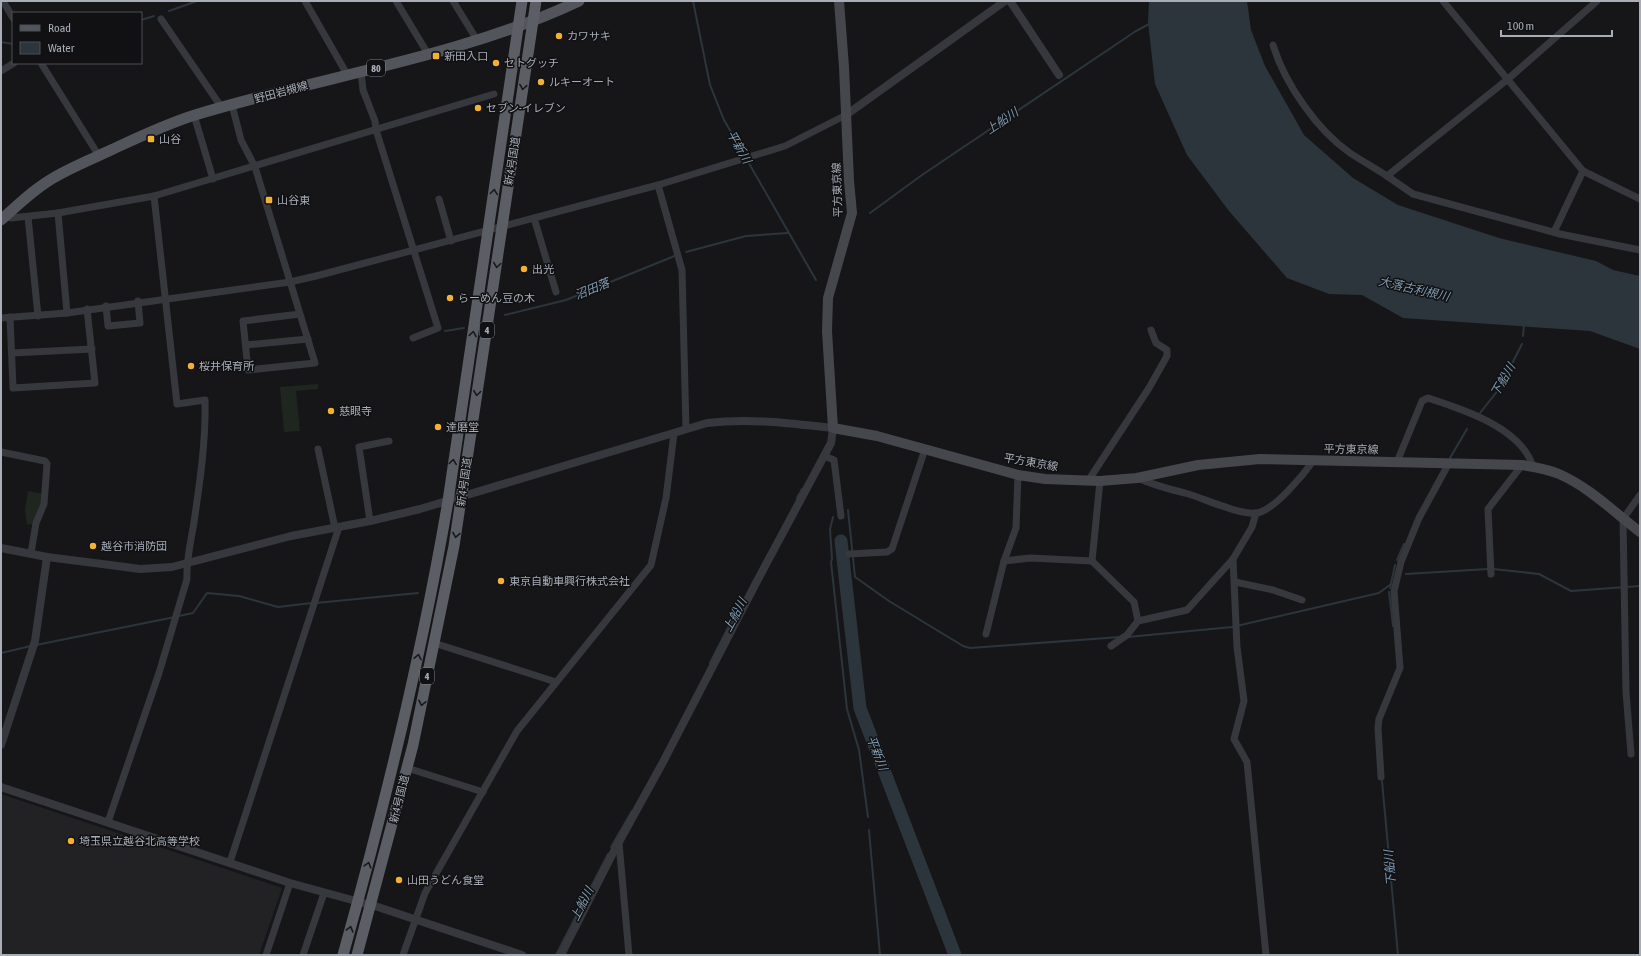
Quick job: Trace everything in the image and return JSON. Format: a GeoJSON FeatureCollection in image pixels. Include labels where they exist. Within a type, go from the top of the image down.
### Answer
{"type":"FeatureCollection","features":[{"type":"Feature","properties":{"kind":"highway","name":"新4号国道"},"geometry":{"type":"LineString","coordinates":[[343,955],[400,743],[434,578],[448,501],[522,1]]}},
{"type":"Feature","properties":{"kind":"highway","name":"新4号国道"},"geometry":{"type":"LineString","coordinates":[[357,955],[407,768],[434,643],[462,496],[536,1]]}},
{"type":"Feature","properties":{"kind":"main road","name":"野田岩槻線"},"geometry":{"type":"LineString","coordinates":[[3,218],[37,189],[54,177],[169,124],[227,106],[348,76],[477,40],[533,21],[579,1]]}},
{"type":"Feature","properties":{"kind":"main road","name":"平方東京線"},"geometry":{"type":"LineString","coordinates":[[839,1],[852,218],[828,298],[827,331],[833,428],[877,436],[1018,475],[1045,479],[1100,481],[1137,478],[1198,465],[1232,460],[1314,460],[1527,466],[1559,474],[1585,489],[1640,532]]}},
{"type":"Feature","properties":{"kind":"street"},"geometry":{"type":"LineString","coordinates":[[3,1],[12,16]]}},
{"type":"Feature","properties":{"kind":"street"},"geometry":{"type":"LineString","coordinates":[[305,1],[348,76]]}},
{"type":"Feature","properties":{"kind":"street"},"geometry":{"type":"LineString","coordinates":[[396,1],[428,54]]}},
{"type":"Feature","properties":{"kind":"street"},"geometry":{"type":"LineString","coordinates":[[453,1],[477,40]]}},
{"type":"Feature","properties":{"kind":"street"},"geometry":{"type":"LineString","coordinates":[[1,318],[38,316],[138,301],[290,282],[658,185],[747,158],[785,146],[846,115],[1005,1]]}},
{"type":"Feature","properties":{"kind":"street"},"geometry":{"type":"LineString","coordinates":[[1010,1],[1059,75]]}},
{"type":"Feature","properties":{"kind":"street"},"geometry":{"type":"LineString","coordinates":[[1443,1],[1584,171],[1640,199]]}},
{"type":"Feature","properties":{"kind":"street"},"geometry":{"type":"LineString","coordinates":[[1387,176],[1508,78],[1598,1]]}},
{"type":"Feature","properties":{"kind":"street"},"geometry":{"type":"LineString","coordinates":[[161,19],[227,106],[241,140],[255,167],[308,339],[315,363],[248,370],[243,320],[300,314]]}},
{"type":"Feature","properties":{"kind":"street"},"geometry":{"type":"LineString","coordinates":[[1273,45],[1278,62],[1288,80],[1313,116],[1349,152],[1413,194],[1554,232],[1640,250]]}},
{"type":"Feature","properties":{"kind":"street"},"geometry":{"type":"LineString","coordinates":[[1,71],[12,64]]}},
{"type":"Feature","properties":{"kind":"street"},"geometry":{"type":"LineString","coordinates":[[42,64],[99,156]]}},
{"type":"Feature","properties":{"kind":"street"},"geometry":{"type":"LineString","coordinates":[[361,72],[363,90],[375,121],[376,130],[438,328],[413,338]]}},
{"type":"Feature","properties":{"kind":"street"},"geometry":{"type":"LineString","coordinates":[[3,218],[28,217],[58,213],[154,196],[255,167],[494,94]]}},
{"type":"Feature","properties":{"kind":"street"},"geometry":{"type":"LineString","coordinates":[[194,115],[213,179]]}},
{"type":"Feature","properties":{"kind":"street"},"geometry":{"type":"LineString","coordinates":[[1554,232],[1584,171]]}},
{"type":"Feature","properties":{"kind":"street"},"geometry":{"type":"LineString","coordinates":[[658,185],[682,270],[686,429]]}},
{"type":"Feature","properties":{"kind":"street"},"geometry":{"type":"LineString","coordinates":[[108,822],[175,620],[187,579],[186,564],[202,465],[205,435],[205,400],[177,404],[154,196]]}},
{"type":"Feature","properties":{"kind":"street"},"geometry":{"type":"LineString","coordinates":[[438,200],[451,240]]}},
{"type":"Feature","properties":{"kind":"street"},"geometry":{"type":"LineString","coordinates":[[58,213],[68,312]]}},
{"type":"Feature","properties":{"kind":"street"},"geometry":{"type":"LineString","coordinates":[[28,217],[38,316]]}},
{"type":"Feature","properties":{"kind":"street"},"geometry":{"type":"LineString","coordinates":[[534,218],[556,292]]}},
{"type":"Feature","properties":{"kind":"street"},"geometry":{"type":"LineString","coordinates":[[106,306],[108,326],[140,323],[138,301]]}},
{"type":"Feature","properties":{"kind":"street"},"geometry":{"type":"LineString","coordinates":[[10,317],[13,388],[95,383],[87,309]]}},
{"type":"Feature","properties":{"kind":"street"},"geometry":{"type":"LineString","coordinates":[[1088,481],[1149,388],[1167,356],[1167,350],[1156,343],[1151,330]]}},
{"type":"Feature","properties":{"kind":"street"},"geometry":{"type":"LineString","coordinates":[[246,345],[308,339]]}},
{"type":"Feature","properties":{"kind":"street"},"geometry":{"type":"LineString","coordinates":[[12,353],[92,349]]}},
{"type":"Feature","properties":{"kind":"street"},"geometry":{"type":"LineString","coordinates":[[1397,462],[1422,401],[1428,398],[1466,410],[1510,435],[1530,455],[1527,466],[1488,509],[1491,574]]}},
{"type":"Feature","properties":{"kind":"street"},"geometry":{"type":"LineString","coordinates":[[1,548],[47,557],[140,569],[172,567],[291,536],[370,521],[448,501],[707,423],[733,420],[773,421],[833,428],[831,443],[756,582],[561,955]]}},
{"type":"Feature","properties":{"kind":"street"},"geometry":{"type":"LineString","coordinates":[[403,955],[425,893],[517,731],[651,565],[666,498],[674,433]]}},
{"type":"Feature","properties":{"kind":"street"},"geometry":{"type":"LineString","coordinates":[[370,521],[359,447],[389,441]]}},
{"type":"Feature","properties":{"kind":"street"},"geometry":{"type":"LineString","coordinates":[[230,862],[316,603],[337,528],[318,449]]}},
{"type":"Feature","properties":{"kind":"street"},"geometry":{"type":"LineString","coordinates":[[849,554],[887,552],[892,549],[925,449]]}},
{"type":"Feature","properties":{"kind":"street"},"geometry":{"type":"LineString","coordinates":[[1,452],[45,462],[47,464],[44,504],[36,523],[31,553]]}},
{"type":"Feature","properties":{"kind":"street"},"geometry":{"type":"LineString","coordinates":[[824,456],[834,460],[841,516]]}},
{"type":"Feature","properties":{"kind":"street"},"geometry":{"type":"LineString","coordinates":[[1137,478],[1172,491],[1184,493],[1244,512],[1256,514],[1274,504],[1305,473],[1314,460]]}},
{"type":"Feature","properties":{"kind":"street"},"geometry":{"type":"LineString","coordinates":[[1381,776],[1378,728],[1379,719],[1400,668],[1394,591],[1401,562],[1419,518],[1449,463]]}},
{"type":"Feature","properties":{"kind":"street"},"geometry":{"type":"LineString","coordinates":[[986,634],[1004,561],[1016,528],[1018,475]]}},
{"type":"Feature","properties":{"kind":"street"},"geometry":{"type":"LineString","coordinates":[[1092,561],[1100,481]]}},
{"type":"Feature","properties":{"kind":"street"},"geometry":{"type":"LineString","coordinates":[[1631,754],[1626,692],[1623,519],[1640,495]]}},
{"type":"Feature","properties":{"kind":"street"},"geometry":{"type":"LineString","coordinates":[[1111,646],[1127,635],[1138,621],[1187,610],[1233,559],[1252,527],[1256,514]]}},
{"type":"Feature","properties":{"kind":"street"},"geometry":{"type":"LineString","coordinates":[[1,745],[33,645],[47,557]]}},
{"type":"Feature","properties":{"kind":"street"},"geometry":{"type":"LineString","coordinates":[[1004,561],[1030,558],[1092,561],[1134,602],[1138,621]]}},
{"type":"Feature","properties":{"kind":"street"},"geometry":{"type":"LineString","coordinates":[[1233,559],[1236,582],[1237,647],[1244,701],[1234,739],[1247,762],[1249,775],[1266,955]]}},
{"type":"Feature","properties":{"kind":"street"},"geometry":{"type":"LineString","coordinates":[[1236,582],[1273,590],[1302,600]]}},
{"type":"Feature","properties":{"kind":"street"},"geometry":{"type":"LineString","coordinates":[[434,643],[556,682]]}},
{"type":"Feature","properties":{"kind":"street"},"geometry":{"type":"LineString","coordinates":[[407,768],[483,792]]}},
{"type":"Feature","properties":{"kind":"street"},"geometry":{"type":"LineString","coordinates":[[1,787],[324,893],[415,919],[522,955]]}},
{"type":"Feature","properties":{"kind":"street"},"geometry":{"type":"LineString","coordinates":[[619,843],[629,955]]}},
{"type":"Feature","properties":{"kind":"street"},"geometry":{"type":"LineString","coordinates":[[266,955],[290,882]]}},
{"type":"Feature","properties":{"kind":"street"},"geometry":{"type":"LineString","coordinates":[[303,955],[324,893]]}},
{"type":"Feature","properties":{"kind":"shaded area"},"geometry":{"type":"Polygon","coordinates":[[[318,384],[318,389],[296,391],[300,431],[284,432],[280,387],[318,384]]]}},
{"type":"Feature","properties":{"kind":"shaded area"},"geometry":{"type":"Polygon","coordinates":[[[28,491],[44,494],[34,525],[27,524],[25,509],[28,491]]]}},
{"type":"Feature","properties":{"kind":"shaded area","name":"埼玉県立越谷北高等学校"},"geometry":{"type":"Polygon","coordinates":[[[1,794],[282,888],[259,955],[1,955],[1,794]]]}},
{"type":"Feature","properties":{"kind":"water","name":"大落古利根川"},"geometry":{"type":"Polygon","coordinates":[[[1149,1],[1247,1],[1251,30],[1265,66],[1304,135],[1353,178],[1398,205],[1499,238],[1596,261],[1613,270],[1640,276],[1640,349],[1590,331],[1403,318],[1362,295],[1329,294],[1287,278],[1229,211],[1187,155],[1155,84],[1148,22],[1149,1]]]}},
{"type":"Feature","properties":{"kind":"waterway"},"geometry":{"type":"LineString","coordinates":[[169,11],[197,1]]}},
{"type":"Feature","properties":{"kind":"waterway","name":"平新川"},"geometry":{"type":"LineString","coordinates":[[693,1],[710,85],[724,120],[745,156]]}},
{"type":"Feature","properties":{"kind":"waterway"},"geometry":{"type":"LineString","coordinates":[[142,20],[154,16]]}},
{"type":"Feature","properties":{"kind":"waterway","name":"上船川"},"geometry":{"type":"LineString","coordinates":[[870,213],[922,175],[1136,31],[1151,23]]}},
{"type":"Feature","properties":{"kind":"waterway"},"geometry":{"type":"LineString","coordinates":[[1,42],[12,44]]}},
{"type":"Feature","properties":{"kind":"waterway","name":"平新川"},"geometry":{"type":"LineString","coordinates":[[747,160],[816,280]]}},
{"type":"Feature","properties":{"kind":"waterway","name":"沼田落"},"geometry":{"type":"LineString","coordinates":[[686,252],[746,236],[788,233]]}},
{"type":"Feature","properties":{"kind":"waterway","name":"沼田落"},"geometry":{"type":"LineString","coordinates":[[505,315],[566,300],[677,255]]}},
{"type":"Feature","properties":{"kind":"waterway"},"geometry":{"type":"LineString","coordinates":[[1523,336],[1524,325]]}},
{"type":"Feature","properties":{"kind":"waterway","name":"沼田落"},"geometry":{"type":"LineString","coordinates":[[445,331],[464,328]]}},
{"type":"Feature","properties":{"kind":"waterway","name":"下船川"},"geometry":{"type":"LineString","coordinates":[[1480,413],[1499,389],[1522,344]]}},
{"type":"Feature","properties":{"kind":"waterway","name":"下船川"},"geometry":{"type":"LineString","coordinates":[[1450,458],[1467,429]]}},
{"type":"Feature","properties":{"kind":"waterway","name":"上船川"},"geometry":{"type":"LineString","coordinates":[[797,498],[802,489]]}},
{"type":"Feature","properties":{"kind":"waterway"},"geometry":{"type":"LineString","coordinates":[[848,510],[855,577],[889,601],[963,646],[970,648],[1120,637]]}},
{"type":"Feature","properties":{"kind":"waterway"},"geometry":{"type":"LineString","coordinates":[[833,517],[830,529],[831,562],[847,709],[859,750],[868,817]]}},
{"type":"Feature","properties":{"kind":"waterway","name":"平新川"},"geometry":{"type":"LineString","coordinates":[[841,541],[860,708],[955,955]]}},
{"type":"Feature","properties":{"kind":"waterway","name":"下船川"},"geometry":{"type":"LineString","coordinates":[[1397,560],[1404,544]]}},
{"type":"Feature","properties":{"kind":"waterway","name":"下船川"},"geometry":{"type":"LineString","coordinates":[[1390,588],[1395,565]]}},
{"type":"Feature","properties":{"kind":"waterway"},"geometry":{"type":"LineString","coordinates":[[1406,574],[1488,569]]}},
{"type":"Feature","properties":{"kind":"waterway"},"geometry":{"type":"LineString","coordinates":[[1493,569],[1539,574],[1571,591],[1640,586]]}},
{"type":"Feature","properties":{"kind":"waterway"},"geometry":{"type":"LineString","coordinates":[[1128,637],[1232,627],[1379,593],[1391,584]]}},
{"type":"Feature","properties":{"kind":"waterway","name":"下船川"},"geometry":{"type":"LineString","coordinates":[[1389,592],[1393,626]]}},
{"type":"Feature","properties":{"kind":"waterway"},"geometry":{"type":"LineString","coordinates":[[179,616],[193,613],[207,593],[239,596],[278,607],[312,603]]}},
{"type":"Feature","properties":{"kind":"waterway"},"geometry":{"type":"LineString","coordinates":[[316,603],[418,593]]}},
{"type":"Feature","properties":{"kind":"waterway","name":"上船川"},"geometry":{"type":"LineString","coordinates":[[710,663],[737,610],[739,610]]}},
{"type":"Feature","properties":{"kind":"waterway"},"geometry":{"type":"LineString","coordinates":[[36,645],[175,617]]}},
{"type":"Feature","properties":{"kind":"waterway"},"geometry":{"type":"LineString","coordinates":[[1,653],[31,646]]}},
{"type":"Feature","properties":{"kind":"waterway","name":"下船川"},"geometry":{"type":"LineString","coordinates":[[1382,781],[1398,955]]}},
{"type":"Feature","properties":{"kind":"waterway","name":"上船川"},"geometry":{"type":"LineString","coordinates":[[611,847],[632,811]]}},
{"type":"Feature","properties":{"kind":"waterway"},"geometry":{"type":"LineString","coordinates":[[869,830],[880,955]]}},
{"type":"Feature","properties":{"kind":"waterway","name":"上船川"},"geometry":{"type":"LineString","coordinates":[[556,955],[608,854]]}},
{"type":"Feature","properties":{"kind":"place","name":"カワサキ"},"geometry":{"type":"Point","coordinates":[559,36]}},
{"type":"Feature","properties":{"kind":"place","name":"新田入口"},"geometry":{"type":"Point","coordinates":[436,56]}},
{"type":"Feature","properties":{"kind":"place","name":"セトグッチ"},"geometry":{"type":"Point","coordinates":[496,63]}},
{"type":"Feature","properties":{"kind":"place","name":"ルキーオート"},"geometry":{"type":"Point","coordinates":[541,82]}},
{"type":"Feature","properties":{"kind":"place","name":"セブン-イレブン"},"geometry":{"type":"Point","coordinates":[478,108]}},
{"type":"Feature","properties":{"kind":"place","name":"山谷"},"geometry":{"type":"Point","coordinates":[151,139]}},
{"type":"Feature","properties":{"kind":"place","name":"山谷東"},"geometry":{"type":"Point","coordinates":[269,200]}},
{"type":"Feature","properties":{"kind":"place","name":"出光"},"geometry":{"type":"Point","coordinates":[524,269]}},
{"type":"Feature","properties":{"kind":"place","name":"らーめん豆の木"},"geometry":{"type":"Point","coordinates":[450,298]}},
{"type":"Feature","properties":{"kind":"place","name":"桜井保育所"},"geometry":{"type":"Point","coordinates":[191,366]}},
{"type":"Feature","properties":{"kind":"place","name":"慈眼寺"},"geometry":{"type":"Point","coordinates":[331,411]}},
{"type":"Feature","properties":{"kind":"place","name":"達磨堂"},"geometry":{"type":"Point","coordinates":[438,427]}},
{"type":"Feature","properties":{"kind":"place","name":"越谷市消防団"},"geometry":{"type":"Point","coordinates":[93,546]}},
{"type":"Feature","properties":{"kind":"place","name":"東京自動車興行株式会社"},"geometry":{"type":"Point","coordinates":[501,581]}},
{"type":"Feature","properties":{"kind":"place","name":"埼玉県立越谷北高等学校"},"geometry":{"type":"Point","coordinates":[71,841]}},
{"type":"Feature","properties":{"kind":"place","name":"山田うどん食堂"},"geometry":{"type":"Point","coordinates":[399,880]}}]}
